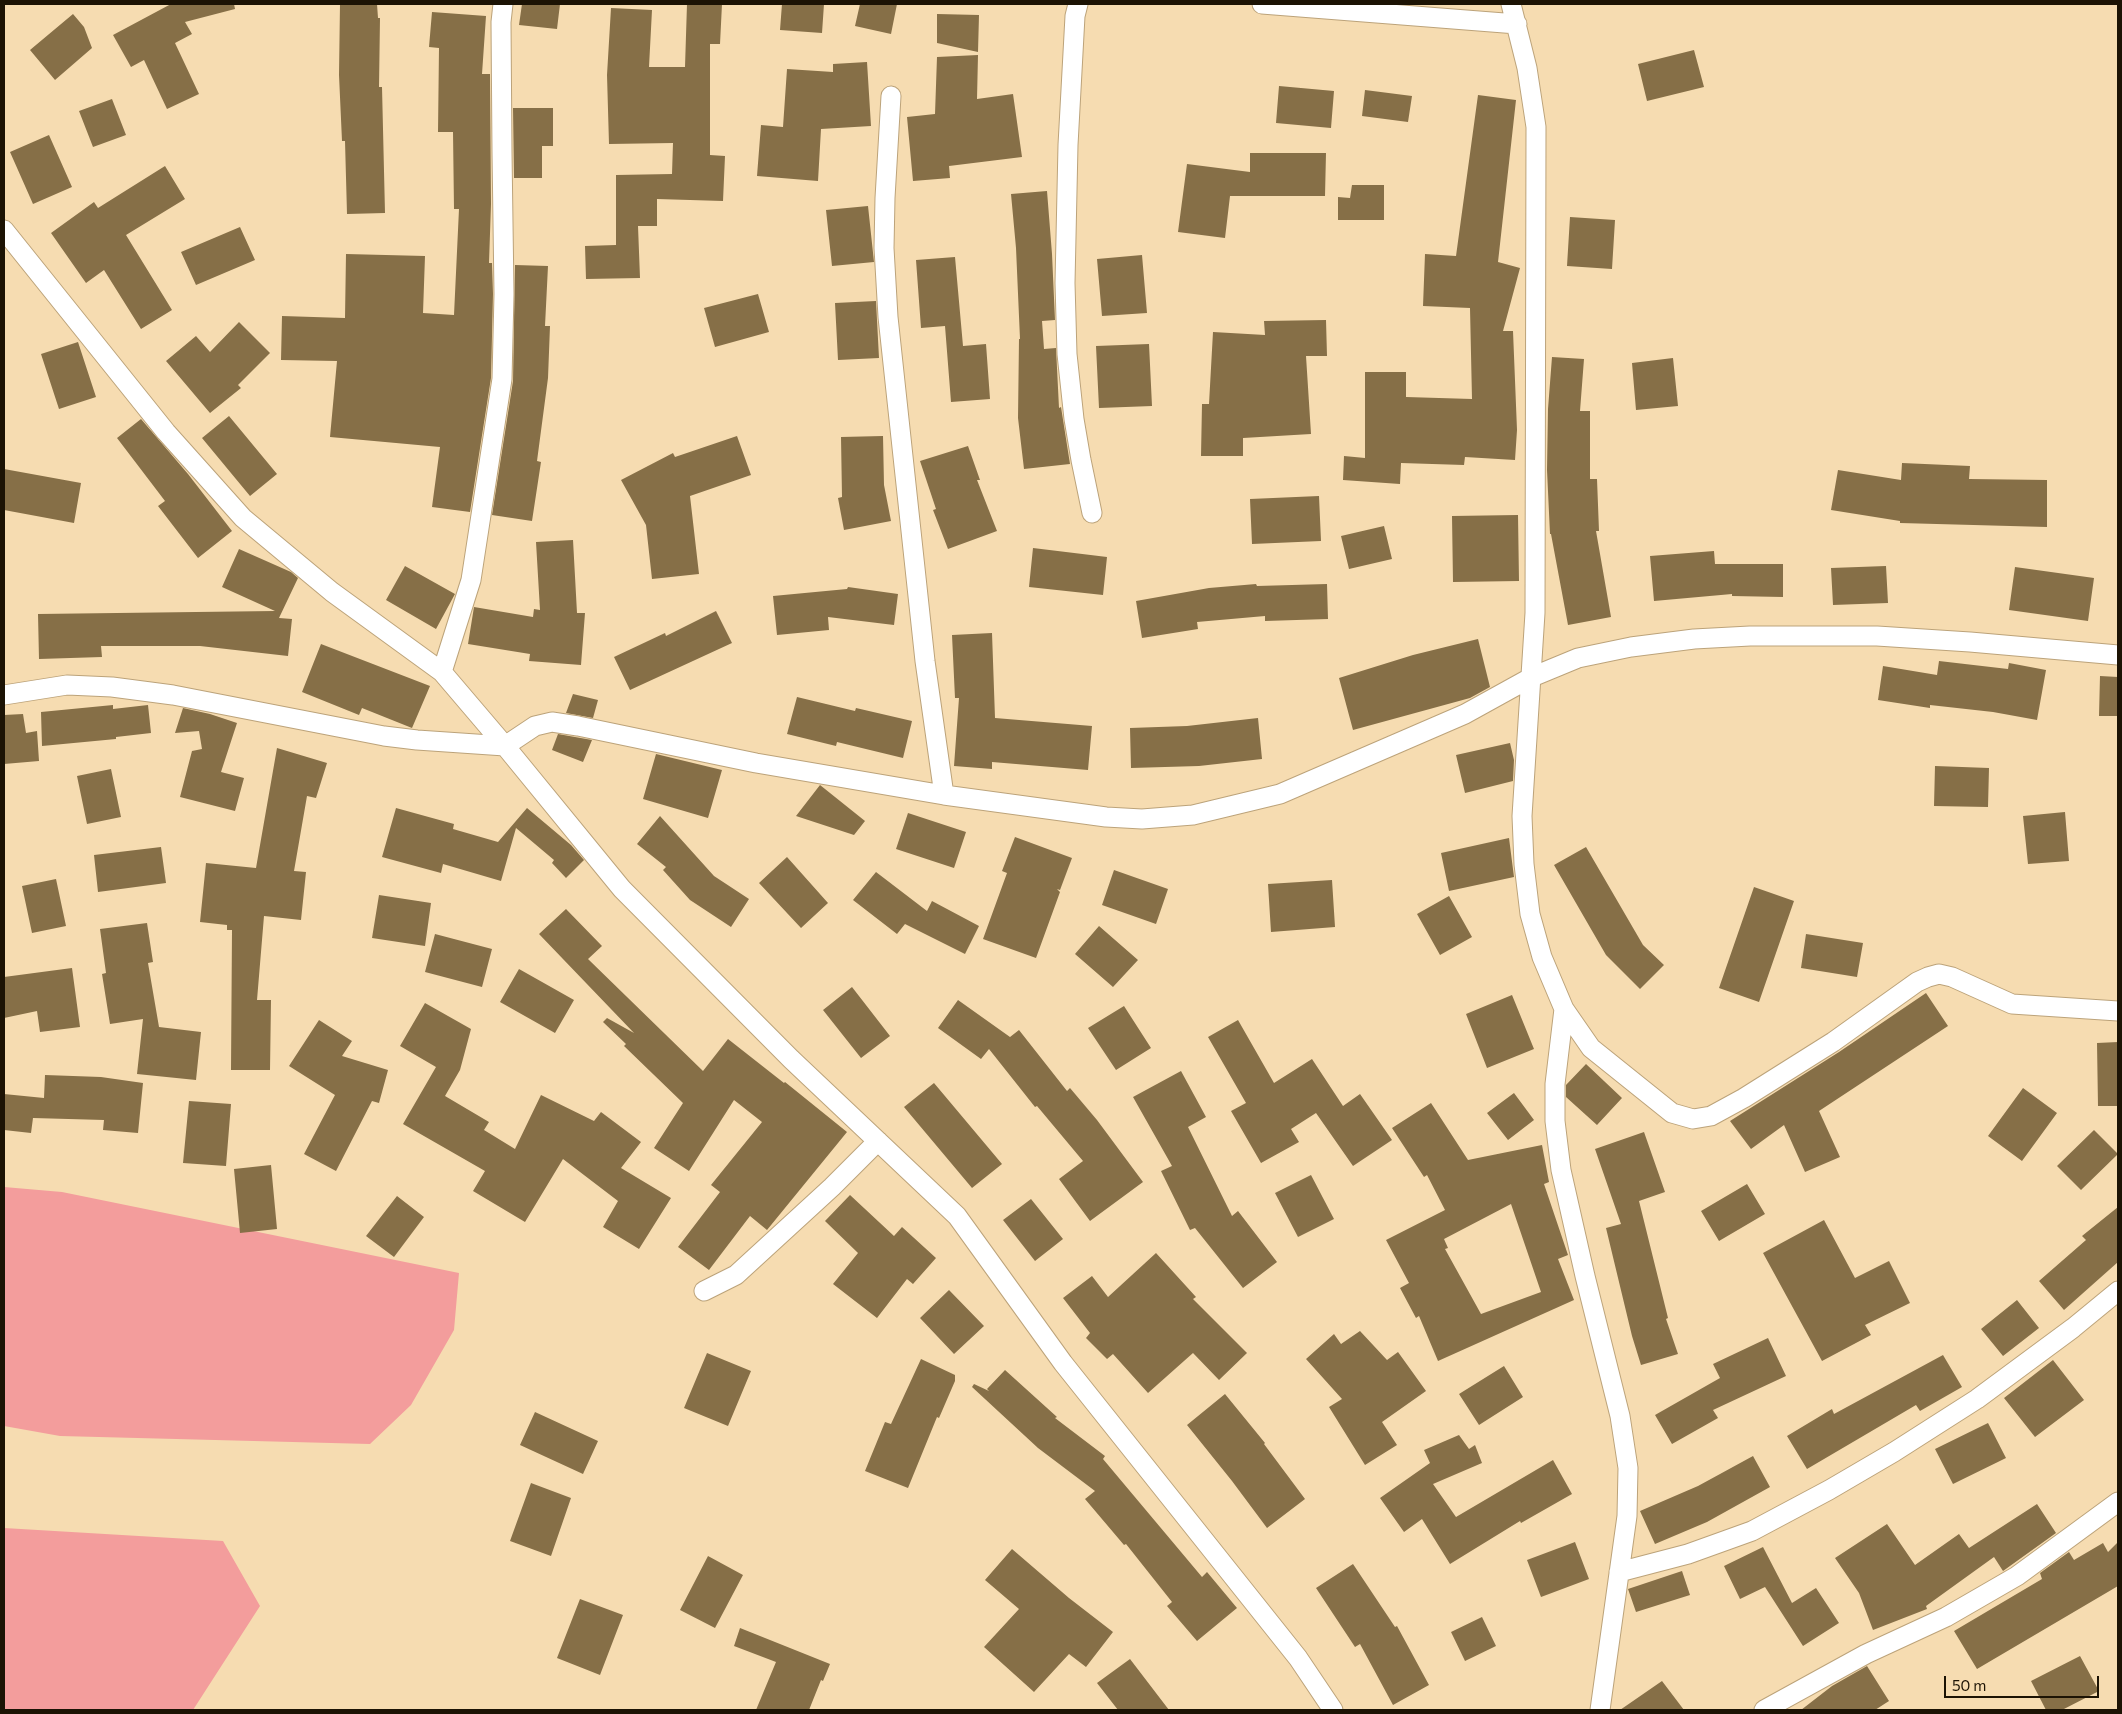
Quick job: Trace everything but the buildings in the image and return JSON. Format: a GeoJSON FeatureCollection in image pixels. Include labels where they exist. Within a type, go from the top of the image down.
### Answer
{"type":"FeatureCollection","features":[{"type":"Feature","properties":{"kind":"street"},"geometry":{"type":"LineString","coordinates":[[442,672],[470,580],[502,379],[504,294],[501,22],[503,4]]}},
{"type":"Feature","properties":{"kind":"street"},"geometry":{"type":"LineString","coordinates":[[1078,4],[1075,16],[1068,145],[1065,292],[1067,354],[1074,419],[1080,460],[1092,513]]}},
{"type":"Feature","properties":{"kind":"street"},"geometry":{"type":"LineString","coordinates":[[1262,4],[1517,24]]}},
{"type":"Feature","properties":{"kind":"street"},"geometry":{"type":"LineString","coordinates":[[1511,4],[1530,85],[1536,127],[1535,614],[1522,816],[1524,864],[1530,914],[1539,948],[1564,1009],[1592,1048],[1672,1113],[1692,1120],[1711,1116],[1744,1098],[1834,1042],[1917,982],[1934,975],[1939,974],[1952,977],[2012,1004],[2118,1011]]}},
{"type":"Feature","properties":{"kind":"street"},"geometry":{"type":"LineString","coordinates":[[891,96],[886,153],[884,215],[888,317],[925,661],[944,795]]}},
{"type":"Feature","properties":{"kind":"street"},"geometry":{"type":"LineString","coordinates":[[4,230],[166,432],[243,518],[332,592],[442,672],[506,746],[622,889],[791,1060],[957,1216],[1063,1363],[1298,1658],[1333,1710]]}},
{"type":"Feature","properties":{"kind":"street"},"geometry":{"type":"LineString","coordinates":[[4,695],[67,685],[112,687],[173,695],[384,736],[506,746],[535,726],[552,722],[756,763],[944,795],[1106,817],[1142,819],[1193,815],[1242,804],[1289,790],[1464,714],[1532,678],[1578,658],[1631,647],[1694,639],[1750,636],[1877,636],[2118,655]]}},
{"type":"Feature","properties":{"kind":"street"},"geometry":{"type":"LineString","coordinates":[[1564,1009],[1555,1084],[1555,1121],[1561,1170],[1620,1416],[1628,1468],[1627,1516],[1600,1710]]}},
{"type":"Feature","properties":{"kind":"street"},"geometry":{"type":"LineString","coordinates":[[704,1291],[736,1275],[832,1187],[878,1140]]}},
{"type":"Feature","properties":{"kind":"street"},"geometry":{"type":"LineString","coordinates":[[1619,1572],[1688,1554],[1752,1531],[1829,1490],[1894,1452],[1977,1399],[2073,1328],[2118,1290]]}},
{"type":"Feature","properties":{"kind":"street"},"geometry":{"type":"LineString","coordinates":[[1764,1710],[1866,1654],[1946,1618],[2009,1581],[2118,1502]]}},
{"type":"Feature","properties":{"kind":"shaded area"},"geometry":{"type":"Polygon","coordinates":[[[4,1187],[62,1192],[459,1273],[454,1330],[411,1405],[370,1444],[60,1436],[4,1426],[4,1187]]]}},
{"type":"Feature","properties":{"kind":"shaded area"},"geometry":{"type":"Polygon","coordinates":[[[4,1528],[223,1541],[260,1606],[193,1710],[4,1710],[4,1528]]]}}]}
